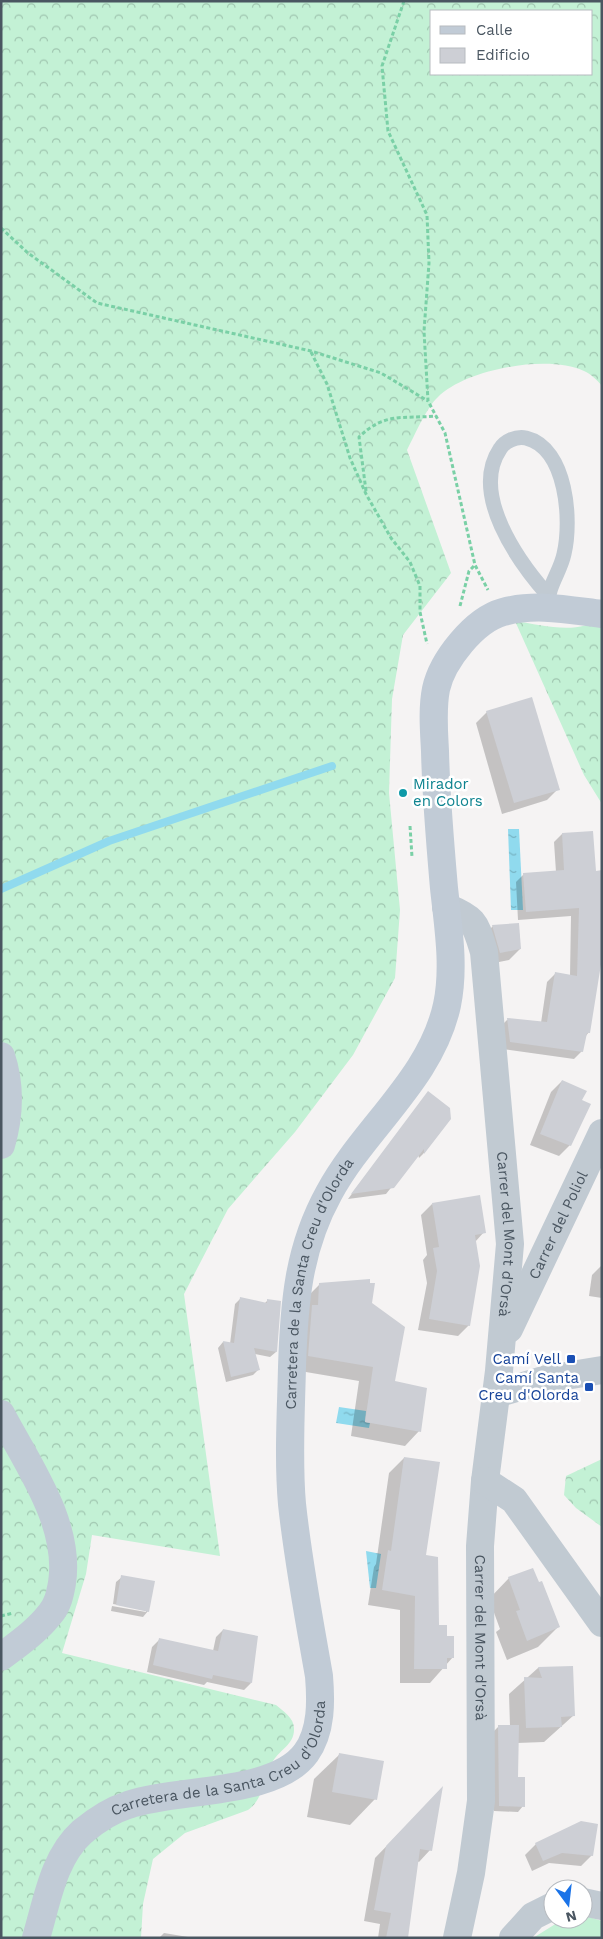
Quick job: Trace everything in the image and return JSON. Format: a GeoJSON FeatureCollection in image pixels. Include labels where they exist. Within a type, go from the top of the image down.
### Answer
{"type":"FeatureCollection","features":[{"type":"Feature","properties":{"kind":"main road","name":"Carretera de la Santa Creu d'Olorda"},"geometry":{"type":"LineString","coordinates":[[36,1938],[55,1875],[67,1848],[82,1832],[103,1817],[128,1804],[259,1782],[286,1770],[306,1753],[316,1730],[322,1701],[292,1502],[290,1446],[294,1309],[299,1271],[310,1233],[328,1194],[347,1163],[427,1059],[440,1032],[448,1002],[451,962],[437,804],[434,713],[436,688],[445,667],[458,647],[480,625],[500,613],[548,601],[602,614]]}},
{"type":"Feature","properties":{"kind":"main road"},"geometry":{"type":"LineString","coordinates":[[1,1056],[10,1092],[6,1128],[1,1145]]}},
{"type":"Feature","properties":{"kind":"main road"},"geometry":{"type":"LineString","coordinates":[[1,1414],[54,1515],[63,1547],[64,1568],[59,1600],[50,1614],[1,1657]]}},
{"type":"Feature","properties":{"kind":"street","name":"Carrer del Mont d'Orsà"},"geometry":{"type":"LineString","coordinates":[[446,907],[464,915],[475,923],[484,952],[488,977],[510,1244],[502,1344],[485,1481],[480,1546],[481,1801],[471,1873],[457,1938]]}},
{"type":"Feature","properties":{"kind":"street","name":"Carrer del Poliol"},"geometry":{"type":"LineString","coordinates":[[502,1344],[602,1134]]}},
{"type":"Feature","properties":{"kind":"street"},"geometry":{"type":"LineString","coordinates":[[496,1394],[547,1380],[602,1370]]}},
{"type":"Feature","properties":{"kind":"street"},"geometry":{"type":"LineString","coordinates":[[485,1481],[514,1500],[602,1623]]}},
{"type":"Feature","properties":{"kind":"street"},"geometry":{"type":"LineString","coordinates":[[513,1938],[533,1916],[543,1911]]}},
{"type":"Feature","properties":{"kind":"lane"},"geometry":{"type":"LineString","coordinates":[[523,438],[535,441],[547,450],[556,465],[563,487],[568,534],[564,557],[548,601],[511,546],[491,491],[490,474],[494,460],[500,448],[510,440],[523,438]]}},
{"type":"Feature","properties":{"kind":"path"},"geometry":{"type":"LineString","coordinates":[[404,1],[382,66],[388,131],[427,215],[429,263],[424,331],[428,401],[444,432],[475,565]]}},
{"type":"Feature","properties":{"kind":"path"},"geometry":{"type":"LineString","coordinates":[[1,228],[28,253],[98,303],[311,351],[381,373],[428,401]]}},
{"type":"Feature","properties":{"kind":"path"},"geometry":{"type":"LineString","coordinates":[[311,351],[327,384],[350,458],[366,494],[391,538],[410,562],[420,586],[420,612],[429,650]]}},
{"type":"Feature","properties":{"kind":"path"},"geometry":{"type":"LineString","coordinates":[[366,494],[359,437],[371,426],[387,418],[436,416]]}},
{"type":"Feature","properties":{"kind":"green space"},"geometry":{"type":"Polygon","coordinates":[[[1,1],[602,1],[602,386],[587,372],[569,366],[529,364],[487,372],[451,387],[438,397],[425,415],[407,450],[451,573],[403,635],[392,699],[389,793],[400,910],[395,978],[353,1055],[295,1132],[228,1209],[184,1294],[220,1556],[92,1535],[86,1574],[62,1653],[276,1705],[288,1715],[294,1724],[292,1739],[272,1763],[260,1795],[253,1806],[248,1810],[185,1833],[153,1859],[143,1904],[141,1938],[1,1938],[1,1]]]}},
{"type":"Feature","properties":{"kind":"green space"},"geometry":{"type":"Polygon","coordinates":[[[602,617],[602,804],[584,775],[515,621],[549,627],[571,628],[593,623],[602,617]]]}},
{"type":"Feature","properties":{"kind":"green space"},"geometry":{"type":"Polygon","coordinates":[[[602,1459],[602,1527],[576,1508],[564,1495],[566,1476],[602,1459]]]}},
{"type":"Feature","properties":{"kind":"green space"},"geometry":{"type":"Polygon","coordinates":[[[593,1918],[602,1921],[602,1938],[533,1938],[547,1929],[593,1929],[593,1918]]]}},
{"type":"Feature","properties":{"kind":"water"},"geometry":{"type":"Polygon","coordinates":[[[508,829],[519,829],[523,910],[511,910],[508,829]]]}},
{"type":"Feature","properties":{"kind":"water"},"geometry":{"type":"Polygon","coordinates":[[[339,1407],[366,1411],[365,1422],[370,1423],[369,1428],[336,1423],[339,1407]]]}},
{"type":"Feature","properties":{"kind":"water"},"geometry":{"type":"Polygon","coordinates":[[[366,1551],[381,1554],[376,1588],[370,1588],[366,1551]]]}},
{"type":"Feature","properties":{"kind":"building"},"geometry":{"type":"Polygon","coordinates":[[[532,697],[560,790],[514,803],[486,711],[532,697]]]}},
{"type":"Feature","properties":{"kind":"building"},"geometry":{"type":"Polygon","coordinates":[[[593,831],[596,871],[602,870],[602,958],[590,1033],[587,1033],[583,1052],[510,1042],[507,1018],[547,1022],[555,972],[577,976],[579,908],[526,912],[523,873],[564,870],[562,833],[593,831]]]}},
{"type":"Feature","properties":{"kind":"building"},"geometry":{"type":"Polygon","coordinates":[[[519,923],[521,949],[500,953],[492,925],[519,923]]]}},
{"type":"Feature","properties":{"kind":"building"},"geometry":{"type":"Polygon","coordinates":[[[562,1080],[587,1091],[582,1100],[591,1104],[571,1146],[540,1134],[562,1080]]]}},
{"type":"Feature","properties":{"kind":"building"},"geometry":{"type":"Polygon","coordinates":[[[428,1091],[450,1108],[451,1119],[424,1154],[424,1149],[394,1188],[351,1194],[428,1091]]]}},
{"type":"Feature","properties":{"kind":"building"},"geometry":{"type":"Polygon","coordinates":[[[480,1195],[486,1233],[475,1235],[480,1266],[470,1326],[429,1319],[437,1271],[433,1248],[439,1247],[432,1203],[480,1195]]]}},
{"type":"Feature","properties":{"kind":"building"},"geometry":{"type":"Polygon","coordinates":[[[370,1279],[370,1283],[375,1283],[372,1303],[405,1327],[395,1381],[427,1388],[421,1432],[365,1422],[373,1367],[308,1356],[312,1305],[318,1305],[319,1283],[370,1279]]]}},
{"type":"Feature","properties":{"kind":"building"},"geometry":{"type":"Polygon","coordinates":[[[240,1297],[267,1303],[267,1299],[281,1301],[277,1352],[254,1348],[260,1370],[231,1377],[223,1341],[234,1343],[240,1297]]]}},
{"type":"Feature","properties":{"kind":"building"},"geometry":{"type":"Polygon","coordinates":[[[404,1457],[440,1462],[426,1555],[438,1557],[439,1625],[447,1625],[447,1636],[454,1636],[454,1658],[447,1658],[447,1669],[414,1669],[415,1596],[382,1590],[388,1550],[391,1551],[404,1457]]]}},
{"type":"Feature","properties":{"kind":"building"},"geometry":{"type":"Polygon","coordinates":[[[533,1568],[539,1582],[542,1581],[560,1627],[527,1641],[516,1611],[520,1610],[508,1577],[533,1568]]]}},
{"type":"Feature","properties":{"kind":"building"},"geometry":{"type":"Polygon","coordinates":[[[121,1575],[155,1581],[149,1612],[116,1605],[121,1575]]]}},
{"type":"Feature","properties":{"kind":"building"},"geometry":{"type":"Polygon","coordinates":[[[223,1629],[258,1636],[252,1683],[213,1675],[212,1679],[153,1665],[159,1638],[218,1651],[223,1629]]]}},
{"type":"Feature","properties":{"kind":"building"},"geometry":{"type":"Polygon","coordinates":[[[573,1666],[575,1716],[561,1717],[562,1727],[526,1728],[524,1677],[542,1678],[538,1667],[573,1666]]]}},
{"type":"Feature","properties":{"kind":"building"},"geometry":{"type":"Polygon","coordinates":[[[498,1725],[519,1725],[518,1777],[525,1777],[525,1807],[499,1806],[498,1725]]]}},
{"type":"Feature","properties":{"kind":"building"},"geometry":{"type":"Polygon","coordinates":[[[339,1753],[384,1761],[377,1800],[332,1792],[339,1753]]]}},
{"type":"Feature","properties":{"kind":"building"},"geometry":{"type":"Polygon","coordinates":[[[443,1786],[432,1851],[420,1849],[408,1938],[386,1938],[391,1913],[374,1910],[386,1846],[443,1786]]]}},
{"type":"Feature","properties":{"kind":"building"},"geometry":{"type":"Polygon","coordinates":[[[581,1821],[598,1824],[593,1856],[562,1853],[543,1861],[535,1843],[581,1821]]]}},
{"type":"Feature","properties":{"kind":"waterway"},"geometry":{"type":"LineString","coordinates":[[1,889],[109,841],[332,766]]}},
{"type":"Feature","properties":{"kind":"place","name":"Mirador en Colors"},"geometry":{"type":"Point","coordinates":[403,793]}},
{"type":"Feature","properties":{"kind":"place","name":"Camí Vell"},"geometry":{"type":"Point","coordinates":[571,1359]}},
{"type":"Feature","properties":{"kind":"place","name":"Camí Santa Creu d'Olorda"},"geometry":{"type":"Point","coordinates":[589,1387]}}]}
